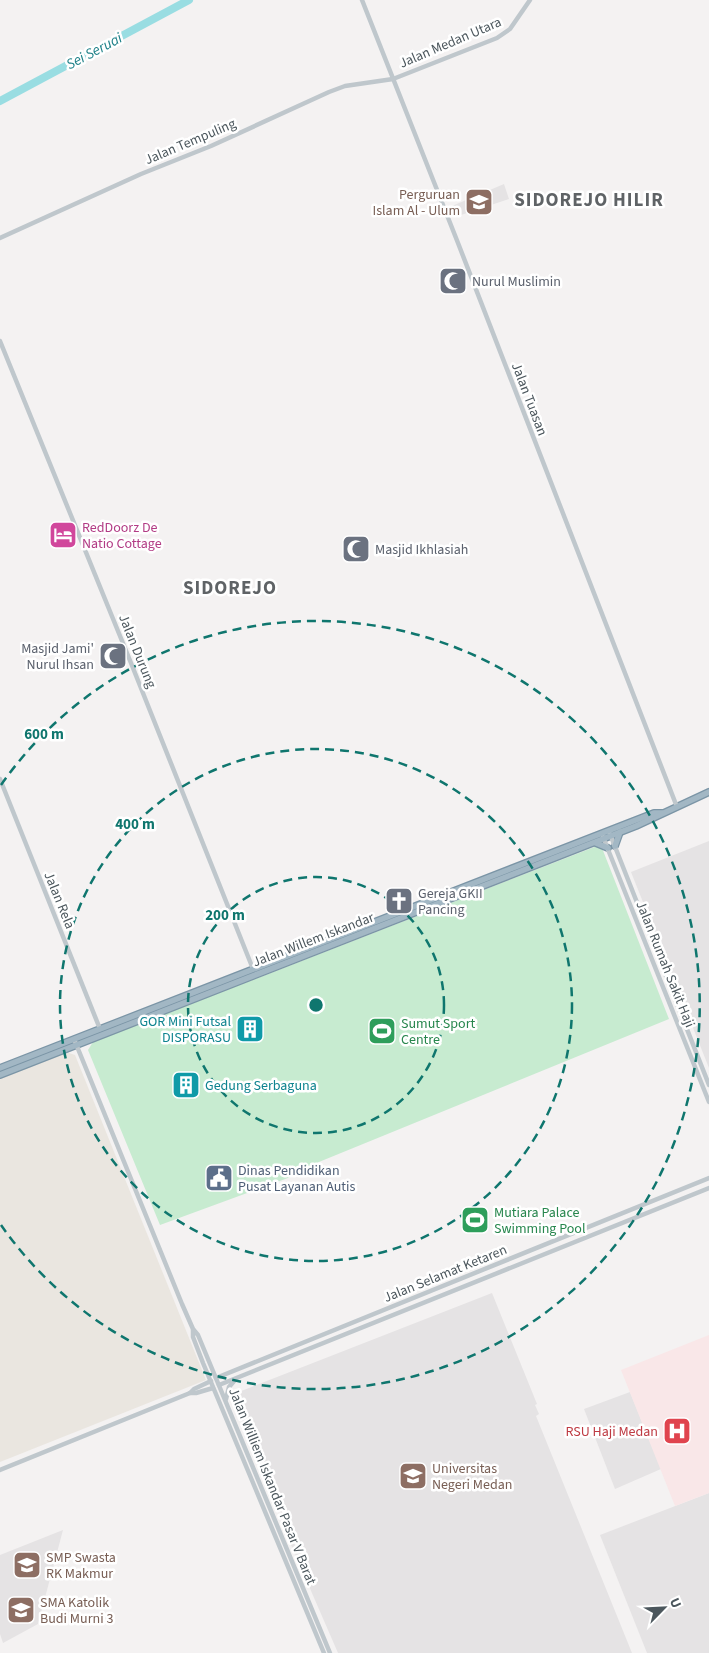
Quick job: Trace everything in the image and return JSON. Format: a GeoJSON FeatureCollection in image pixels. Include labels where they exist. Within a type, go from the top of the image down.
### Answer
{"type":"FeatureCollection","features":[{"type":"Feature","properties":{"kind":"highway","name":"Jalan Willem Iskandar"},"geometry":{"type":"LineString","coordinates":[[610,833],[620,832],[656,818],[662,813],[709,792]]}},
{"type":"Feature","properties":{"kind":"highway","name":"Jalan Willem Iskandar"},"geometry":{"type":"LineString","coordinates":[[0,1075],[100,1029],[240,978],[253,969],[603,836],[654,813],[662,813]]}},
{"type":"Feature","properties":{"kind":"highway"},"geometry":{"type":"LineString","coordinates":[[615,846],[620,832]]}},
{"type":"Feature","properties":{"kind":"highway","name":"Jalan Willem Iskandar"},"geometry":{"type":"LineString","coordinates":[[0,1068],[75,1042],[595,842],[603,836]]}},
{"type":"Feature","properties":{"kind":"highway"},"geometry":{"type":"LineString","coordinates":[[595,842],[608,848]]}},
{"type":"Feature","properties":{"kind":"street","name":"Jalan Tuasan"},"geometry":{"type":"LineString","coordinates":[[362,0],[677,807]]}},
{"type":"Feature","properties":{"kind":"street","name":"Jalan Medan Utara"},"geometry":{"type":"LineString","coordinates":[[393,79],[502,35],[514,24],[530,0]]}},
{"type":"Feature","properties":{"kind":"street","name":"Jalan Tempuling"},"geometry":{"type":"LineString","coordinates":[[0,238],[329,92],[345,86],[393,79]]}},
{"type":"Feature","properties":{"kind":"street","name":"Jalan Durung"},"geometry":{"type":"LineString","coordinates":[[0,342],[132,663],[253,969]]}},
{"type":"Feature","properties":{"kind":"street","name":"Jalan Rela"},"geometry":{"type":"LineString","coordinates":[[0,779],[100,1029]]}},
{"type":"Feature","properties":{"kind":"street","name":"Jalan Rumah Sakit Haji"},"geometry":{"type":"LineString","coordinates":[[610,833],[709,1085]]}},
{"type":"Feature","properties":{"kind":"street","name":"Jalan Rumah Sakit Haji"},"geometry":{"type":"LineString","coordinates":[[603,836],[709,1102]]}},
{"type":"Feature","properties":{"kind":"street","name":"Jalan Williem Iskandar Pasar V Barat"},"geometry":{"type":"LineString","coordinates":[[75,1042],[193,1329],[198,1336],[219,1385],[330,1653]]}},
{"type":"Feature","properties":{"kind":"street","name":"Jalan Selamat Ketaren"},"geometry":{"type":"LineString","coordinates":[[216,1378],[709,1178]]}},
{"type":"Feature","properties":{"kind":"street","name":"Jalan Selamat Ketaren"},"geometry":{"type":"LineString","coordinates":[[219,1385],[709,1188]]}},
{"type":"Feature","properties":{"kind":"street"},"geometry":{"type":"LineString","coordinates":[[619,1214],[623,1223]]}},
{"type":"Feature","properties":{"kind":"street"},"geometry":{"type":"LineString","coordinates":[[410,1299],[413,1307]]}},
{"type":"Feature","properties":{"kind":"street","name":"Jalan Williem Iskandar Pasar V Barat"},"geometry":{"type":"LineString","coordinates":[[193,1329],[193,1337],[213,1388],[324,1653]]}},
{"type":"Feature","properties":{"kind":"street"},"geometry":{"type":"LineString","coordinates":[[288,1349],[292,1356]]}},
{"type":"Feature","properties":{"kind":"street"},"geometry":{"type":"LineString","coordinates":[[226,1402],[229,1387],[236,1379]]}},
{"type":"Feature","properties":{"kind":"street"},"geometry":{"type":"LineString","coordinates":[[0,1470],[190,1393],[211,1381]]}},
{"type":"Feature","properties":{"kind":"street"},"geometry":{"type":"LineString","coordinates":[[190,1393],[213,1388]]}},
{"type":"Feature","properties":{"kind":"street"},"geometry":{"type":"LineString","coordinates":[[255,1489],[261,1486]]}},
{"type":"Feature","properties":{"kind":"street"},"geometry":{"type":"LineString","coordinates":[[296,1586],[301,1583]]}},
{"type":"Feature","properties":{"kind":"street"},"geometry":{"type":"LineString","coordinates":[[311,1622],[316,1619]]}},
{"type":"Feature","properties":{"kind":"shaded area","name":"Perguruan Islam Al - Ulum"},"geometry":{"type":"Polygon","coordinates":[[[504,184],[509,199],[458,216],[452,206],[504,184]]]}},
{"type":"Feature","properties":{"kind":"shaded area"},"geometry":{"type":"Polygon","coordinates":[[[709,841],[709,1068],[631,872],[709,841]]]}},
{"type":"Feature","properties":{"kind":"shaded area"},"geometry":{"type":"Polygon","coordinates":[[[66,1052],[75,1055],[206,1380],[0,1462],[0,1079],[66,1052]]]}},
{"type":"Feature","properties":{"kind":"shaded area","name":"Universitas Negeri Medan"},"geometry":{"type":"Polygon","coordinates":[[[492,1293],[537,1404],[535,1405],[539,1414],[536,1416],[632,1653],[338,1653],[285,1531],[288,1529],[231,1395],[492,1293]]]}},
{"type":"Feature","properties":{"kind":"shaded area","name":"RSU Haji Medan"},"geometry":{"type":"Polygon","coordinates":[[[709,1335],[709,1493],[675,1506],[621,1370],[709,1335]]]}},
{"type":"Feature","properties":{"kind":"shaded area"},"geometry":{"type":"Polygon","coordinates":[[[630,1392],[661,1469],[615,1489],[584,1409],[630,1392]]]}},
{"type":"Feature","properties":{"kind":"shaded area"},"geometry":{"type":"Polygon","coordinates":[[[709,1493],[709,1653],[647,1653],[600,1535],[709,1493]]]}},
{"type":"Feature","properties":{"kind":"shaded area"},"geometry":{"type":"Polygon","coordinates":[[[63,1530],[38,1624],[3,1643],[0,1634],[0,1555],[63,1530]]]}},
{"type":"Feature","properties":{"kind":"green space","name":"Sumut Sport Centre"},"geometry":{"type":"Polygon","coordinates":[[[597,846],[602,848],[669,1019],[314,1164],[315,1168],[160,1225],[88,1050],[93,1042],[597,846]]]}},
{"type":"Feature","properties":{"kind":"waterway","name":"Sei Seruai"},"geometry":{"type":"LineString","coordinates":[[0,101],[189,0]]}},
{"type":"Feature","properties":{"kind":"place","name":"Perguruan Islam Al - Ulum"},"geometry":{"type":"Point","coordinates":[479,202]}},
{"type":"Feature","properties":{"kind":"place","name":"Nurul Muslimin"},"geometry":{"type":"Point","coordinates":[453,281]}},
{"type":"Feature","properties":{"kind":"place","name":"RedDoorz De Natio Cottage"},"geometry":{"type":"Point","coordinates":[63,535]}},
{"type":"Feature","properties":{"kind":"place","name":"Masjid Ikhlasiah"},"geometry":{"type":"Point","coordinates":[356,549]}},
{"type":"Feature","properties":{"kind":"place","name":"Masjid Jami' Nurul Ihsan"},"geometry":{"type":"Point","coordinates":[113,656]}},
{"type":"Feature","properties":{"kind":"place","name":"Gereja GKII Pancing"},"geometry":{"type":"Point","coordinates":[399,901]}},
{"type":"Feature","properties":{"kind":"place","name":"GOR Mini Futsal DISPORASU"},"geometry":{"type":"Point","coordinates":[250,1029]}},
{"type":"Feature","properties":{"kind":"place","name":"Sumut Sport Centre"},"geometry":{"type":"Point","coordinates":[382,1031]}},
{"type":"Feature","properties":{"kind":"place","name":"Gedung Serbaguna"},"geometry":{"type":"Point","coordinates":[186,1085]}},
{"type":"Feature","properties":{"kind":"place","name":"Dinas Pendidikan Pusat Layanan Autis"},"geometry":{"type":"Point","coordinates":[219,1178]}},
{"type":"Feature","properties":{"kind":"place","name":"Mutiara Palace Swimming Pool"},"geometry":{"type":"Point","coordinates":[475,1220]}},
{"type":"Feature","properties":{"kind":"place","name":"RSU Haji Medan"},"geometry":{"type":"Point","coordinates":[677,1431]}},
{"type":"Feature","properties":{"kind":"place","name":"Universitas Negeri Medan"},"geometry":{"type":"Point","coordinates":[413,1476]}},
{"type":"Feature","properties":{"kind":"place","name":"SMP Swasta RK Makmur"},"geometry":{"type":"Point","coordinates":[27,1565]}},
{"type":"Feature","properties":{"kind":"place","name":"SMA Katolik Budi Murni 3"},"geometry":{"type":"Point","coordinates":[21,1610]}},
{"type":"Feature","properties":{"kind":"district","name":"SIDOREJO HILIR"},"geometry":{"type":"Point","coordinates":[589,199]}},
{"type":"Feature","properties":{"kind":"district","name":"SIDOREJO"},"geometry":{"type":"Point","coordinates":[230,587]}}]}
